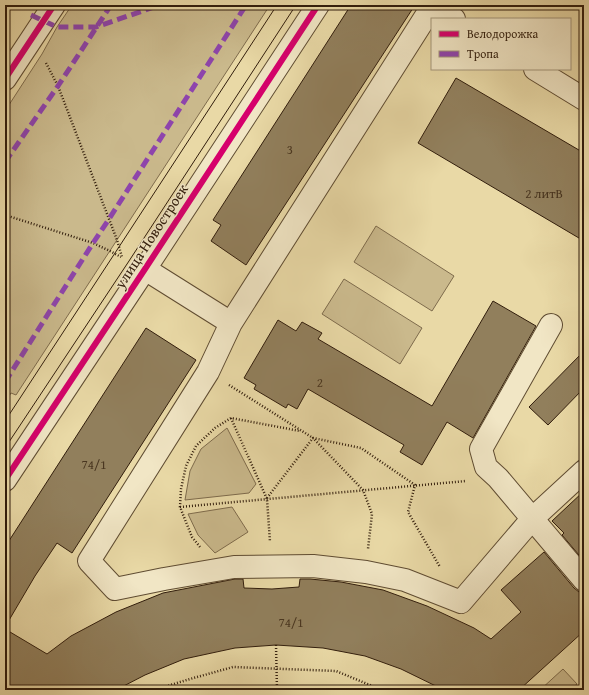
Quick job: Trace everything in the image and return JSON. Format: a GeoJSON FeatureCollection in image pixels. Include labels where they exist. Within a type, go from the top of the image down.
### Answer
{"type":"FeatureCollection","features":[{"type":"Feature","properties":{"kind":"street"},"geometry":{"type":"LineString","coordinates":[[5,79],[54,5]]}},
{"type":"Feature","properties":{"kind":"street","name":"улица Новостроек"},"geometry":{"type":"LineString","coordinates":[[5,480],[318,5]]}},
{"type":"Feature","properties":{"kind":"street"},"geometry":{"type":"LineString","coordinates":[[452,18],[433,5],[231,323],[208,372],[89,561],[115,589],[234,567],[313,566],[366,572],[405,580],[460,602],[532,519],[584,471]]}},
{"type":"Feature","properties":{"kind":"street"},"geometry":{"type":"LineString","coordinates":[[537,70],[584,99]]}},
{"type":"Feature","properties":{"kind":"street"},"geometry":{"type":"LineString","coordinates":[[145,269],[231,323]]}},
{"type":"Feature","properties":{"kind":"street"},"geometry":{"type":"LineString","coordinates":[[551,325],[481,449],[486,466],[498,478],[584,580]]}},
{"type":"Feature","properties":{"kind":"path"},"geometry":{"type":"LineString","coordinates":[[29,42],[42,54],[58,86],[112,226],[122,257]]}},
{"type":"Feature","properties":{"kind":"path"},"geometry":{"type":"LineString","coordinates":[[5,215],[93,243],[110,250]]}},
{"type":"Feature","properties":{"kind":"path"},"geometry":{"type":"LineString","coordinates":[[208,372],[313,438],[363,490],[372,514],[368,552]]}},
{"type":"Feature","properties":{"kind":"path"},"geometry":{"type":"LineString","coordinates":[[218,570],[192,537],[180,507],[181,489],[186,466],[196,446],[215,428],[231,418],[302,431]]}},
{"type":"Feature","properties":{"kind":"path"},"geometry":{"type":"LineString","coordinates":[[231,418],[267,499],[271,566]]}},
{"type":"Feature","properties":{"kind":"path"},"geometry":{"type":"LineString","coordinates":[[313,438],[361,448],[415,485]]}},
{"type":"Feature","properties":{"kind":"path"},"geometry":{"type":"LineString","coordinates":[[267,499],[313,438]]}},
{"type":"Feature","properties":{"kind":"path"},"geometry":{"type":"LineString","coordinates":[[180,507],[498,478]]}},
{"type":"Feature","properties":{"kind":"path"},"geometry":{"type":"LineString","coordinates":[[415,485],[408,512],[442,570]]}},
{"type":"Feature","properties":{"kind":"path"},"geometry":{"type":"LineString","coordinates":[[276,645],[278,690]]}},
{"type":"Feature","properties":{"kind":"path"},"geometry":{"type":"LineString","coordinates":[[154,690],[233,667],[336,671],[382,690]]}},
{"type":"Feature","properties":{"kind":"shaded area"},"geometry":{"type":"Polygon","coordinates":[[[72,5],[270,5],[16,395],[11,393],[5,402],[5,111],[72,5]]]}},
{"type":"Feature","properties":{"kind":"shaded area"},"geometry":{"type":"Polygon","coordinates":[[[376,226],[454,276],[432,311],[354,262],[376,226]]]}},
{"type":"Feature","properties":{"kind":"shaded area"},"geometry":{"type":"Polygon","coordinates":[[[344,279],[422,328],[400,364],[322,314],[344,279]]]}},
{"type":"Feature","properties":{"kind":"shaded area"},"geometry":{"type":"Polygon","coordinates":[[[227,428],[256,484],[249,493],[185,500],[190,471],[201,449],[227,428]]]}},
{"type":"Feature","properties":{"kind":"shaded area"},"geometry":{"type":"Polygon","coordinates":[[[232,507],[248,532],[215,553],[198,535],[188,514],[232,507]]]}},
{"type":"Feature","properties":{"kind":"shaded area"},"geometry":{"type":"Polygon","coordinates":[[[563,669],[577,684],[570,690],[540,690],[563,669]]]}},
{"type":"Feature","properties":{"kind":"building"},"geometry":{"type":"Polygon","coordinates":[[[351,5],[415,5],[246,265],[211,241],[221,225],[213,220],[351,5]]]}},
{"type":"Feature","properties":{"kind":"building"},"geometry":{"type":"Polygon","coordinates":[[[456,78],[584,153],[584,241],[418,143],[456,78]]]}},
{"type":"Feature","properties":{"kind":"building"},"geometry":{"type":"Polygon","coordinates":[[[493,301],[536,326],[473,438],[447,422],[422,465],[400,452],[404,445],[308,389],[297,409],[288,404],[286,408],[254,389],[256,385],[244,378],[278,320],[296,331],[302,322],[322,333],[318,339],[432,406],[493,301]]]}},
{"type":"Feature","properties":{"kind":"building"},"geometry":{"type":"Polygon","coordinates":[[[146,328],[196,360],[72,553],[57,543],[35,576],[5,627],[5,547],[146,328]]]}},
{"type":"Feature","properties":{"kind":"building"},"geometry":{"type":"Polygon","coordinates":[[[584,351],[584,388],[548,425],[529,407],[584,351]]]}},
{"type":"Feature","properties":{"kind":"building"},"geometry":{"type":"Polygon","coordinates":[[[584,491],[584,561],[562,535],[564,533],[552,521],[584,491]]]}},
{"type":"Feature","properties":{"kind":"building"},"geometry":{"type":"Polygon","coordinates":[[[544,552],[574,588],[579,592],[584,592],[584,631],[519,690],[444,690],[401,669],[365,656],[323,648],[276,645],[235,648],[184,659],[145,675],[116,690],[5,690],[5,629],[47,654],[71,636],[116,612],[163,593],[235,579],[243,579],[244,588],[272,589],[299,587],[300,579],[310,579],[341,582],[383,590],[427,606],[474,628],[491,639],[521,612],[501,590],[544,552]]]}},
{"type":"Feature","properties":{"kind":"tram line"},"geometry":{"type":"LineString","coordinates":[[5,421],[277,5]]}},
{"type":"Feature","properties":{"kind":"tram line"},"geometry":{"type":"LineString","coordinates":[[5,448],[296,5]]}},
{"type":"Feature","properties":{"kind":"marked path"},"geometry":{"type":"LineString","coordinates":[[5,162],[58,86],[111,5]]}},
{"type":"Feature","properties":{"kind":"marked path"},"geometry":{"type":"LineString","coordinates":[[31,15],[57,27],[96,27],[160,5]]}},
{"type":"Feature","properties":{"kind":"marked path"},"geometry":{"type":"LineString","coordinates":[[5,382],[246,5]]}},
{"type":"Feature","properties":{"kind":"cycle path"},"geometry":{"type":"LineString","coordinates":[[5,79],[54,5]]}},
{"type":"Feature","properties":{"kind":"cycle path"},"geometry":{"type":"LineString","coordinates":[[5,480],[318,5]]}}]}
